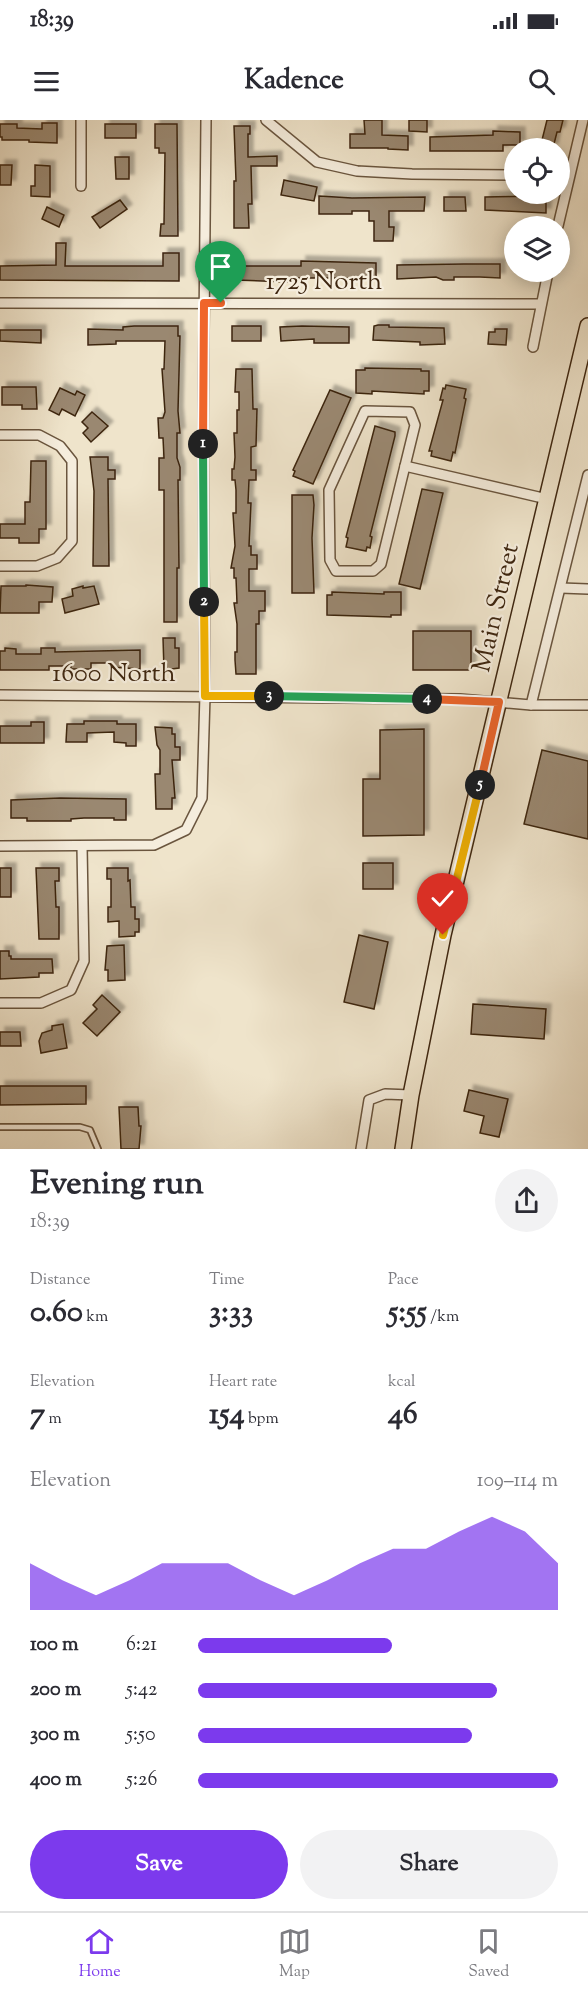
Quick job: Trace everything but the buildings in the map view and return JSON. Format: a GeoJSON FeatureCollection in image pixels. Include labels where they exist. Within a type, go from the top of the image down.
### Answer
{"type":"FeatureCollection","features":[{"type":"Feature","properties":{"kind":"main road","name":"Main Street"},"geometry":{"type":"LineString","coordinates":[[403,1149],[411,1095],[443,935],[588,326]]}},
{"type":"Feature","properties":{"kind":"street"},"geometry":{"type":"LineString","coordinates":[[81,120],[81,186]]}},
{"type":"Feature","properties":{"kind":"street"},"geometry":{"type":"LineString","coordinates":[[0,846],[154,845],[186,830],[202,798],[205,696],[206,120]]}},
{"type":"Feature","properties":{"kind":"street"},"geometry":{"type":"LineString","coordinates":[[266,120],[317,162],[357,171],[504,175]]}},
{"type":"Feature","properties":{"kind":"street"},"geometry":{"type":"LineString","coordinates":[[570,175],[583,120]]}},
{"type":"Feature","properties":{"kind":"street"},"geometry":{"type":"LineString","coordinates":[[533,347],[546,282]]}},
{"type":"Feature","properties":{"kind":"street","name":"1725 North"},"geometry":{"type":"LineString","coordinates":[[0,303],[541,304]]}},
{"type":"Feature","properties":{"kind":"street"},"geometry":{"type":"LineString","coordinates":[[365,411],[410,412],[415,425],[405,466],[381,564],[373,571],[336,570],[330,560],[329,490],[365,411]]}},
{"type":"Feature","properties":{"kind":"street"},"geometry":{"type":"LineString","coordinates":[[0,435],[39,435],[60,446],[72,461],[72,541],[57,558],[37,566],[0,566]]}},
{"type":"Feature","properties":{"kind":"street"},"geometry":{"type":"LineString","coordinates":[[405,466],[547,499]]}},
{"type":"Feature","properties":{"kind":"street"},"geometry":{"type":"LineString","coordinates":[[531,705],[588,475]]}},
{"type":"Feature","properties":{"kind":"street"},"geometry":{"type":"LineString","coordinates":[[561,588],[588,589]]}},
{"type":"Feature","properties":{"kind":"street","name":"1600 North"},"geometry":{"type":"LineString","coordinates":[[0,695],[460,699],[531,705],[588,705]]}},
{"type":"Feature","properties":{"kind":"street"},"geometry":{"type":"LineString","coordinates":[[0,1003],[41,1003],[71,990],[84,961],[82,846]]}},
{"type":"Feature","properties":{"kind":"street"},"geometry":{"type":"LineString","coordinates":[[361,1149],[369,1100],[384,1094],[411,1095]]}},
{"type":"Feature","properties":{"kind":"lane"},"geometry":{"type":"LineString","coordinates":[[0,1127],[80,1127],[90,1130],[98,1149]]}},
{"type":"Feature","properties":{"kind":"route"},"geometry":{"type":"LineString","coordinates":[[221,303],[204,303],[205,696],[460,699],[499,702],[443,935]]}}]}
